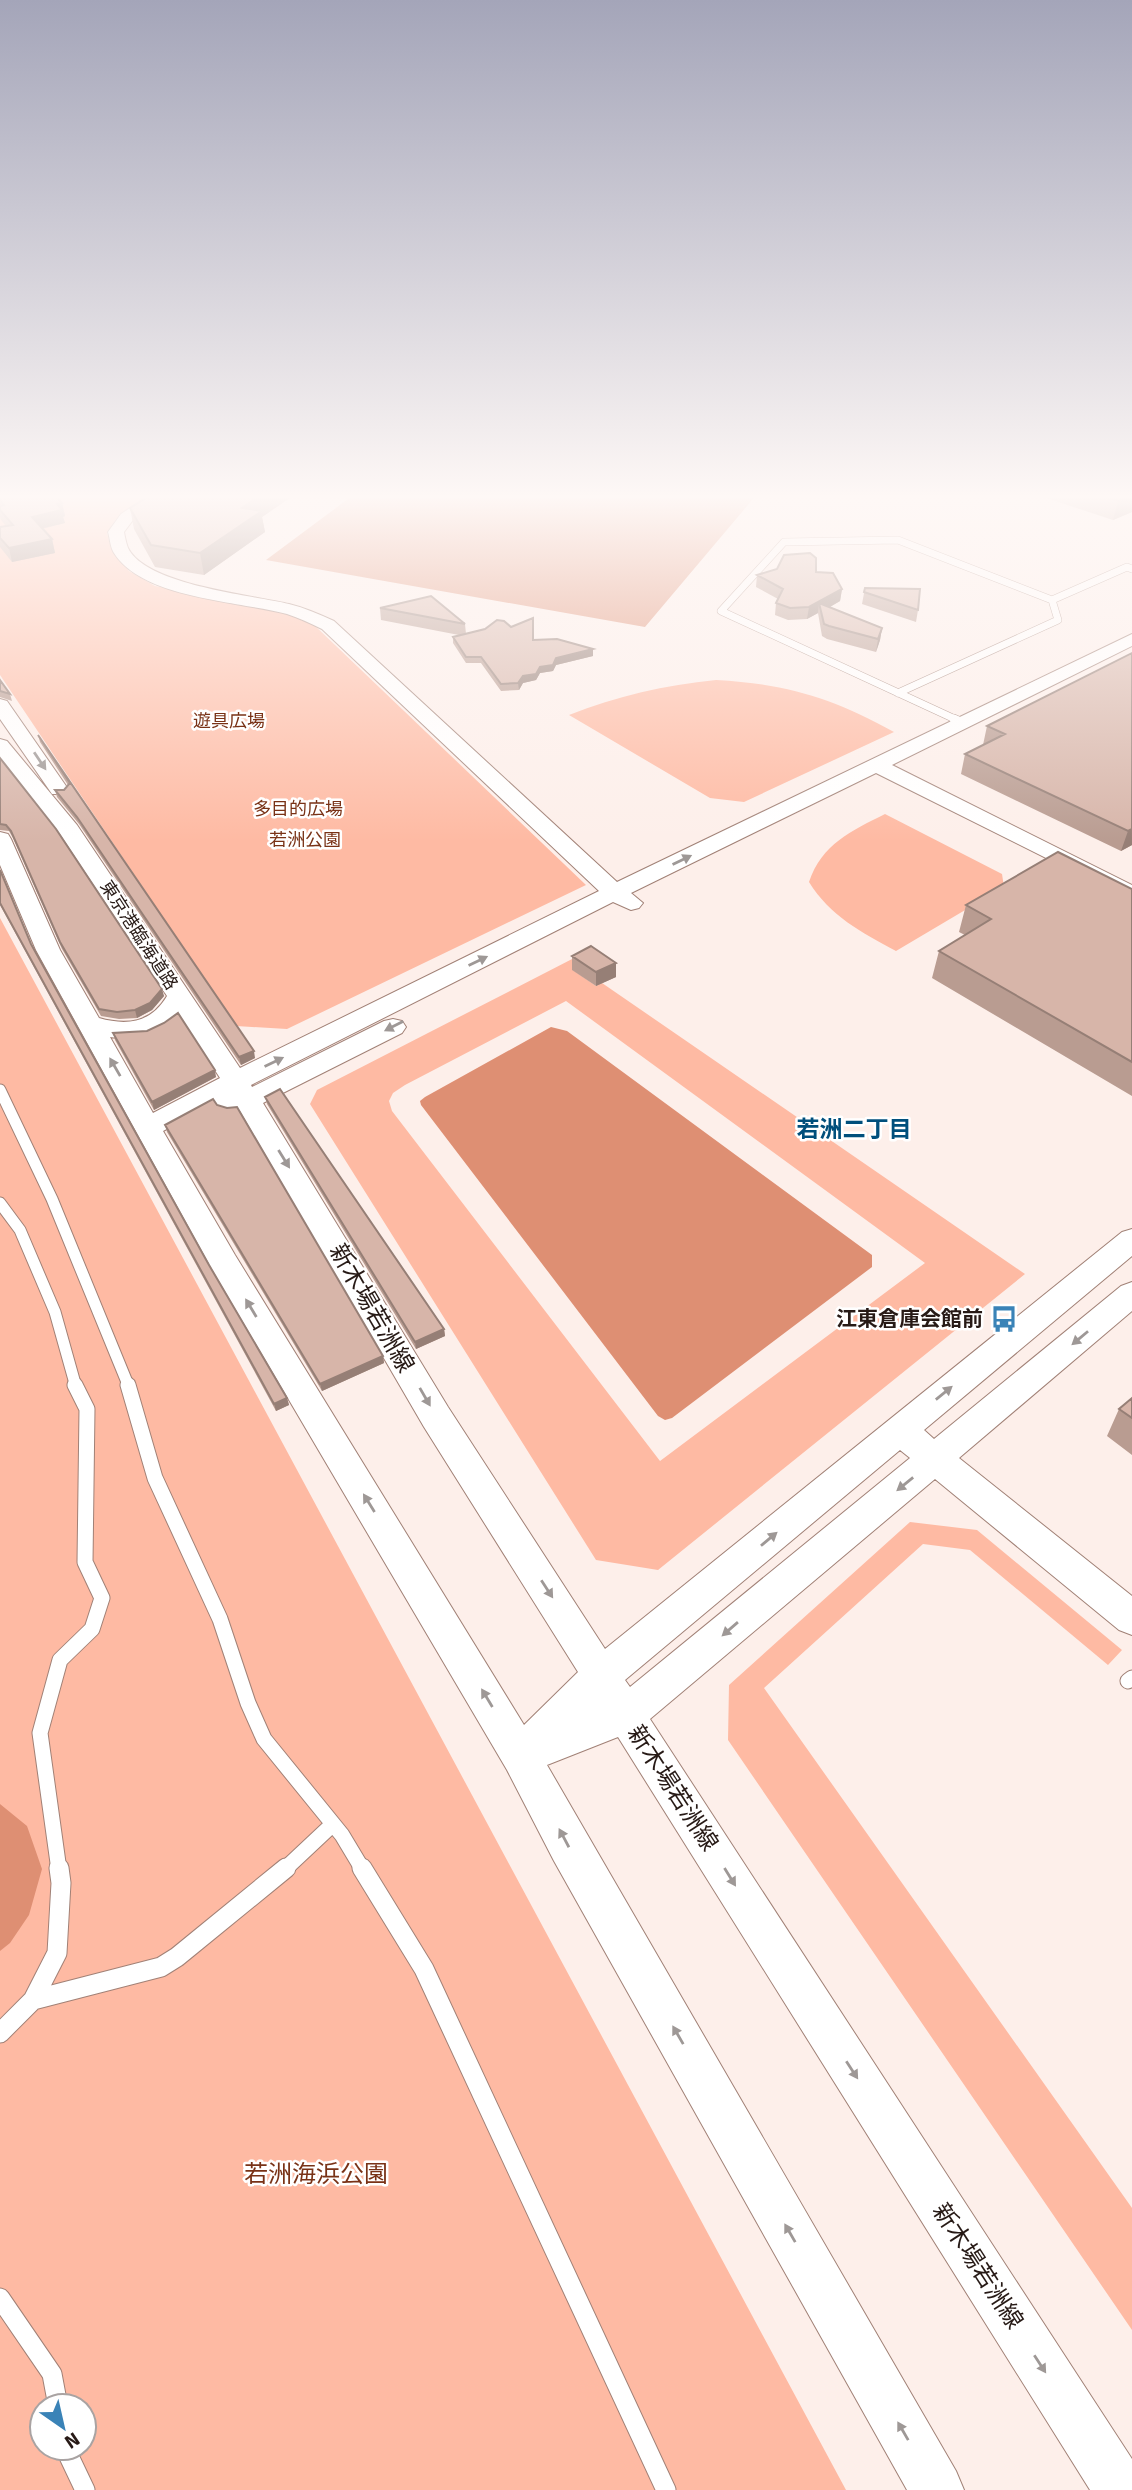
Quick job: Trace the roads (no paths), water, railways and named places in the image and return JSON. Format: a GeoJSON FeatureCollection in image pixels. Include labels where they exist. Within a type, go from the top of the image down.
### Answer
{"type":"FeatureCollection","features":[{"type":"Feature","properties":{"kind":"street"},"geometry":{"type":"LineString","coordinates":[[285,609],[328,625],[625,899]]}},
{"type":"Feature","properties":{"kind":"street"},"geometry":{"type":"LineString","coordinates":[[893,765],[963,723],[1132,639]]}},
{"type":"Feature","properties":{"kind":"street"},"geometry":{"type":"LineString","coordinates":[[148,1127],[241,1090],[893,765],[1132,652]]}},
{"type":"Feature","properties":{"kind":"street"},"geometry":{"type":"LineString","coordinates":[[0,705],[57,786],[129,920]]}},
{"type":"Feature","properties":{"kind":"street","name":"東京港臨海道路"},"geometry":{"type":"LineString","coordinates":[[0,745],[39,792],[129,920],[241,1090]]}},
{"type":"Feature","properties":{"kind":"street"},"geometry":{"type":"LineString","coordinates":[[893,765],[1132,876]]}},
{"type":"Feature","properties":{"kind":"street"},"geometry":{"type":"LineString","coordinates":[[893,765],[1132,894]]}},
{"type":"Feature","properties":{"kind":"street"},"geometry":{"type":"LineString","coordinates":[[0,839],[48,950]]}},
{"type":"Feature","properties":{"kind":"street"},"geometry":{"type":"LineString","coordinates":[[0,877],[48,950],[286,1368],[521,1756],[569,1846],[937,2490]]}},
{"type":"Feature","properties":{"kind":"street"},"geometry":{"type":"LineString","coordinates":[[91,1024],[116,1031],[139,1030],[156,1025],[166,1017],[179,997]]}},
{"type":"Feature","properties":{"kind":"street","name":"新木場若洲線"},"geometry":{"type":"LineString","coordinates":[[241,1090],[436,1417],[1121,2490]]}},
{"type":"Feature","properties":{"kind":"street"},"geometry":{"type":"LineString","coordinates":[[521,1756],[602,1675],[1132,1240]]}},
{"type":"Feature","properties":{"kind":"street"},"geometry":{"type":"LineString","coordinates":[[521,1756],[626,1715],[1132,1294]]}},
{"type":"Feature","properties":{"kind":"street"},"geometry":{"type":"LineString","coordinates":[[899,1430],[1132,1618]]}},
{"type":"Feature","properties":{"kind":"lane"},"geometry":{"type":"LineString","coordinates":[[723,609],[721,611],[963,723]]}},
{"type":"Feature","properties":{"kind":"lane"},"geometry":{"type":"LineString","coordinates":[[898,693],[1058,620],[1055,609]]}},
{"type":"Feature","properties":{"kind":"lane"},"geometry":{"type":"LineString","coordinates":[[0,1090],[52,1199],[111,1340],[129,1388],[155,1478],[220,1619],[248,1703],[264,1739],[342,1835],[424,1969],[666,2490]]}},
{"type":"Feature","properties":{"kind":"lane"},"geometry":{"type":"LineString","coordinates":[[0,1203],[20,1230],[55,1312],[72,1378],[87,1409],[85,1562],[102,1598],[92,1629],[60,1660],[40,1733],[61,1883],[57,1953],[33,2000],[0,2034]]}},
{"type":"Feature","properties":{"kind":"lane"},"geometry":{"type":"LineString","coordinates":[[33,2000],[161,1966],[177,1957],[292,1863],[333,1824]]}},
{"type":"Feature","properties":{"kind":"lane"},"geometry":{"type":"LineString","coordinates":[[0,2298],[52,2374],[55,2392]]}},
{"type":"Feature","properties":{"kind":"lane"},"geometry":{"type":"LineString","coordinates":[[72,2462],[85,2490]]}},
{"type":"Feature","properties":{"kind":"place","name":"江東倉庫会館前"},"geometry":{"type":"Point","coordinates":[1004,1319]}},
{"type":"Feature","properties":{"kind":"district","name":"若洲二丁目"},"geometry":{"type":"Point","coordinates":[854,1129]}},
{"type":"Feature","properties":{"kind":"park label","name":"遊具広場"},"geometry":{"type":"Point","coordinates":[229,721]}},
{"type":"Feature","properties":{"kind":"park label","name":"多目的広場"},"geometry":{"type":"Point","coordinates":[298,809]}},
{"type":"Feature","properties":{"kind":"park label","name":"若洲公園"},"geometry":{"type":"Point","coordinates":[305,840]}},
{"type":"Feature","properties":{"kind":"park label","name":"若洲海浜公園"},"geometry":{"type":"Point","coordinates":[316,2174]}}]}
